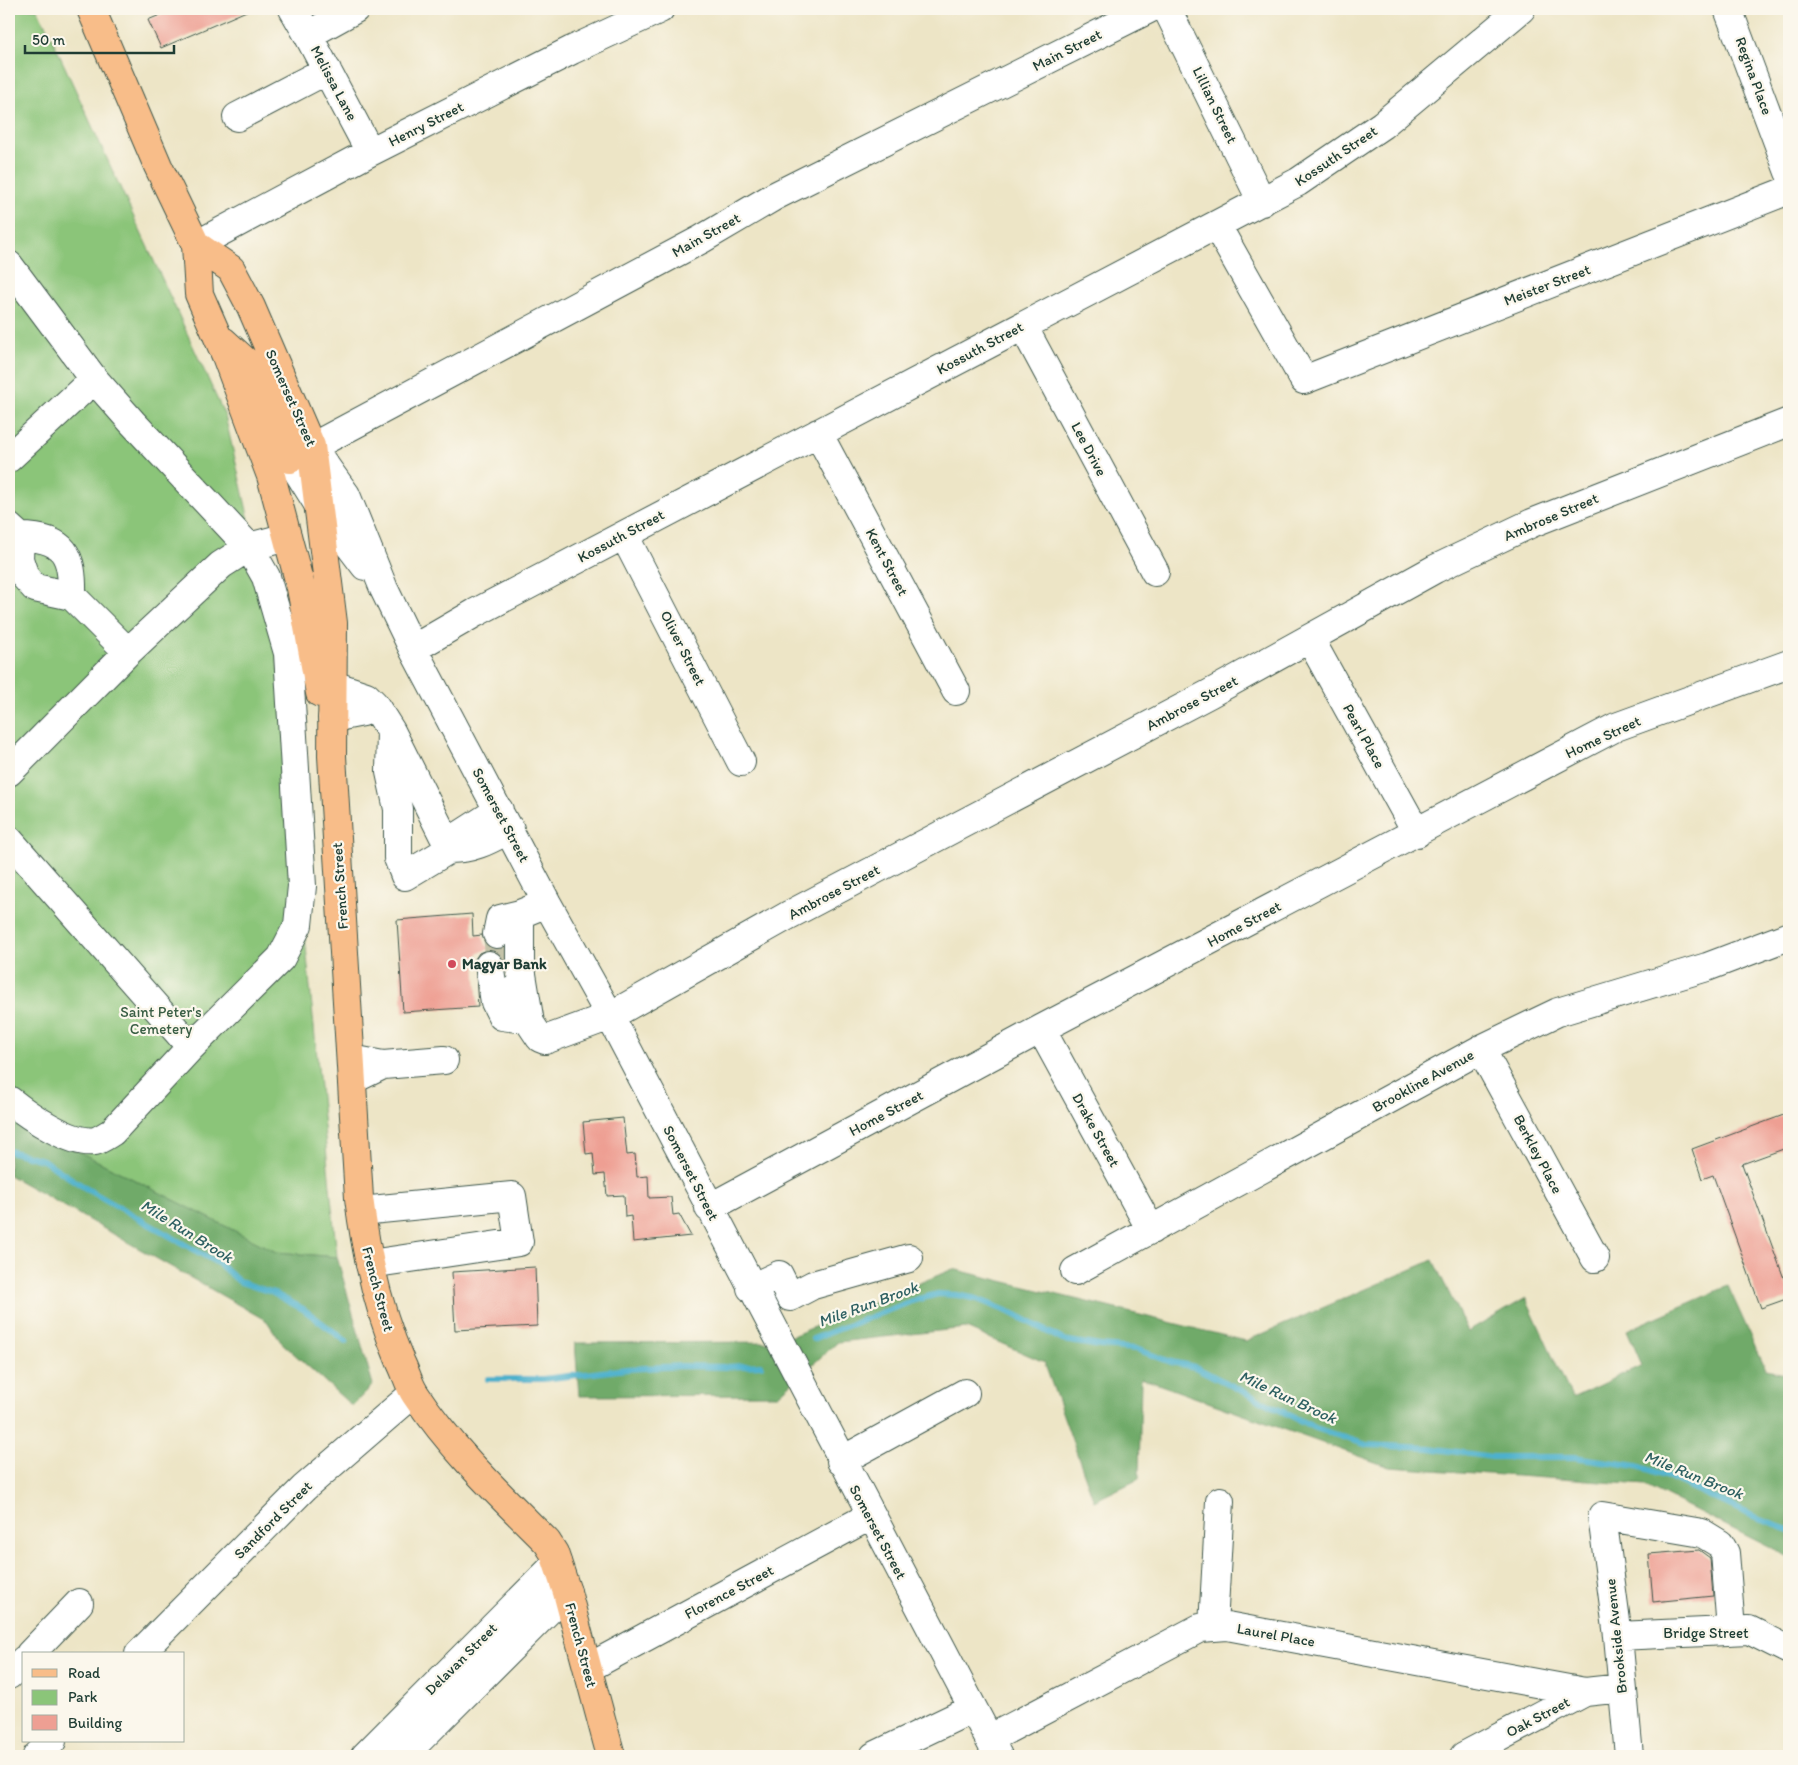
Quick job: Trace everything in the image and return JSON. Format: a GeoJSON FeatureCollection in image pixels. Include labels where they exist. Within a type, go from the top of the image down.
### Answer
{"type":"FeatureCollection","features":[{"type":"Feature","properties":{"kind":"main road","name":"Somerset Street"},"geometry":{"type":"LineString","coordinates":[[91,9],[158,166],[196,245],[200,294],[218,337],[290,458]]}},
{"type":"Feature","properties":{"kind":"main road","name":"Somerset Street"},"geometry":{"type":"LineString","coordinates":[[196,245],[231,269],[250,307],[290,458]]}},
{"type":"Feature","properties":{"kind":"main road","name":"French Street"},"geometry":{"type":"LineString","coordinates":[[290,458],[318,504],[333,623],[332,756],[361,1211],[376,1296],[392,1342],[414,1393],[446,1438],[547,1542],[558,1562],[612,1756]]}},
{"type":"Feature","properties":{"kind":"main road","name":"French Street"},"geometry":{"type":"LineString","coordinates":[[290,458],[287,537],[300,588],[332,756]]}},
{"type":"Feature","properties":{"kind":"street"},"geometry":{"type":"LineString","coordinates":[[294,9],[308,35]]}},
{"type":"Feature","properties":{"kind":"street","name":"Melissa Lane"},"geometry":{"type":"LineString","coordinates":[[355,9],[308,35],[370,152]]}},
{"type":"Feature","properties":{"kind":"street","name":"Main Street"},"geometry":{"type":"LineString","coordinates":[[290,458],[702,239],[775,196],[1149,9]]}},
{"type":"Feature","properties":{"kind":"street","name":"Lillian Street"},"geometry":{"type":"LineString","coordinates":[[1167,9],[1262,202]]}},
{"type":"Feature","properties":{"kind":"street","name":"Kossuth Street"},"geometry":{"type":"LineString","coordinates":[[413,649],[474,613],[1298,182],[1382,125],[1521,9]]}},
{"type":"Feature","properties":{"kind":"street","name":"Regina Place"},"geometry":{"type":"LineString","coordinates":[[1728,9],[1789,172]]}},
{"type":"Feature","properties":{"kind":"street","name":"Henry Street"},"geometry":{"type":"LineString","coordinates":[[196,245],[370,152],[655,10]]}},
{"type":"Feature","properties":{"kind":"street"},"geometry":{"type":"LineString","coordinates":[[237,118],[327,70]]}},
{"type":"Feature","properties":{"kind":"street","name":"Meister Street"},"geometry":{"type":"LineString","coordinates":[[1217,226],[1304,380],[1789,190]]}},
{"type":"Feature","properties":{"kind":"street"},"geometry":{"type":"LineString","coordinates":[[9,265],[94,378],[132,422],[249,547],[266,578],[288,653],[302,886],[298,924],[281,958],[191,1046],[112,1132],[96,1141],[77,1140],[28,1115],[9,1100]]}},
{"type":"Feature","properties":{"kind":"street","name":"Lee Drive"},"geometry":{"type":"LineString","coordinates":[[1023,326],[1155,572]]}},
{"type":"Feature","properties":{"kind":"street"},"geometry":{"type":"LineString","coordinates":[[9,458],[94,378]]}},
{"type":"Feature","properties":{"kind":"street","name":"Ambrose Street"},"geometry":{"type":"LineString","coordinates":[[516,1019],[545,1040],[610,1016],[789,915],[1310,639],[1435,569],[1532,523],[1789,422]]}},
{"type":"Feature","properties":{"kind":"street","name":"Kent Street"},"geometry":{"type":"LineString","coordinates":[[818,433],[956,691]]}},
{"type":"Feature","properties":{"kind":"street","name":"Somerset Street"},"geometry":{"type":"LineString","coordinates":[[290,458],[346,495],[384,589],[413,649],[547,903],[610,1016],[841,1461],[993,1748]]}},
{"type":"Feature","properties":{"kind":"street","name":"Somerset Street"},"geometry":{"type":"LineString","coordinates":[[318,504],[384,589]]}},
{"type":"Feature","properties":{"kind":"street"},"geometry":{"type":"LineString","coordinates":[[72,596],[73,573],[65,552],[53,542],[14,532],[25,577],[36,588],[72,596],[128,652]]}},
{"type":"Feature","properties":{"kind":"street","name":"Oliver Street"},"geometry":{"type":"LineString","coordinates":[[624,535],[741,762]]}},
{"type":"Feature","properties":{"kind":"street"},"geometry":{"type":"LineString","coordinates":[[9,772],[128,652],[221,565],[249,547],[287,537]]}},
{"type":"Feature","properties":{"kind":"street","name":"Pearl Place"},"geometry":{"type":"LineString","coordinates":[[1310,639],[1417,833]]}},
{"type":"Feature","properties":{"kind":"street","name":"Home Street"},"geometry":{"type":"LineString","coordinates":[[709,1208],[1041,1030],[1616,727],[1789,664]]}},
{"type":"Feature","properties":{"kind":"street"},"geometry":{"type":"LineString","coordinates":[[333,684],[366,696],[374,704],[391,731],[450,849]]}},
{"type":"Feature","properties":{"kind":"street"},"geometry":{"type":"LineString","coordinates":[[332,718],[363,712],[374,704]]}},
{"type":"Feature","properties":{"kind":"street"},"geometry":{"type":"LineString","coordinates":[[391,731],[390,772],[398,809],[398,858],[405,876],[450,849],[466,849],[480,845],[504,820]]}},
{"type":"Feature","properties":{"kind":"street"},"geometry":{"type":"LineString","coordinates":[[9,840],[191,1046]]}},
{"type":"Feature","properties":{"kind":"street"},"geometry":{"type":"LineString","coordinates":[[516,1019],[520,962],[498,925],[547,903]]}},
{"type":"Feature","properties":{"kind":"street","name":"Brookline Avenue"},"geometry":{"type":"LineString","coordinates":[[1075,1271],[1481,1049],[1558,1012],[1707,967],[1789,936]]}},
{"type":"Feature","properties":{"kind":"street"},"geometry":{"type":"LineString","coordinates":[[490,965],[516,1019]]}},
{"type":"Feature","properties":{"kind":"street","name":"Drake Street"},"geometry":{"type":"LineString","coordinates":[[1041,1030],[1152,1230]]}},
{"type":"Feature","properties":{"kind":"street","name":"Berkley Place"},"geometry":{"type":"LineString","coordinates":[[1481,1049],[1595,1258]]}},
{"type":"Feature","properties":{"kind":"street"},"geometry":{"type":"LineString","coordinates":[[352,1070],[383,1065],[444,1060]]}},
{"type":"Feature","properties":{"kind":"street"},"geometry":{"type":"LineString","coordinates":[[361,1211],[512,1196],[519,1242],[370,1264]]}},
{"type":"Feature","properties":{"kind":"street"},"geometry":{"type":"LineString","coordinates":[[751,1288],[779,1275],[790,1297],[813,1285],[909,1258]]}},
{"type":"Feature","properties":{"kind":"street","name":"Sandford Street"},"geometry":{"type":"LineString","coordinates":[[141,1652],[304,1488],[414,1393]]}},
{"type":"Feature","properties":{"kind":"street"},"geometry":{"type":"LineString","coordinates":[[841,1461],[965,1393]]}},
{"type":"Feature","properties":{"kind":"street"},"geometry":{"type":"LineString","coordinates":[[1213,1626],[1220,1501]]}},
{"type":"Feature","properties":{"kind":"street","name":"Florence Street"},"geometry":{"type":"LineString","coordinates":[[588,1668],[870,1516]]}},
{"type":"Feature","properties":{"kind":"street","name":"Brookside Avenue"},"geometry":{"type":"LineString","coordinates":[[1629,1756],[1618,1636],[1602,1516],[1702,1533],[1720,1544],[1725,1553],[1731,1630]]}},
{"type":"Feature","properties":{"kind":"street","name":"Delavan Street"},"geometry":{"type":"LineString","coordinates":[[365,1756],[558,1562]]}},
{"type":"Feature","properties":{"kind":"street","name":"Delavan Street"},"geometry":{"type":"LineString","coordinates":[[403,1756],[567,1592]]}},
{"type":"Feature","properties":{"kind":"street"},"geometry":{"type":"LineString","coordinates":[[32,1652],[79,1604]]}},
{"type":"Feature","properties":{"kind":"street","name":"Laurel Place"},"geometry":{"type":"LineString","coordinates":[[993,1748],[1200,1628],[1213,1626],[1227,1626],[1585,1692]]}},
{"type":"Feature","properties":{"kind":"street","name":"Bridge Street"},"geometry":{"type":"LineString","coordinates":[[1618,1636],[1749,1630],[1789,1650]]}},
{"type":"Feature","properties":{"kind":"street"},"geometry":{"type":"LineString","coordinates":[[9,1675],[22,1662]]}},
{"type":"Feature","properties":{"kind":"street"},"geometry":{"type":"LineString","coordinates":[[1585,1692],[1622,1688]]}},
{"type":"Feature","properties":{"kind":"street","name":"Oak Street"},"geometry":{"type":"LineString","coordinates":[[1464,1756],[1585,1692]]}},
{"type":"Feature","properties":{"kind":"street"},"geometry":{"type":"LineString","coordinates":[[874,1756],[972,1709]]}},
{"type":"Feature","properties":{"kind":"street"},"geometry":{"type":"LineString","coordinates":[[37,1756],[51,1742]]}},
{"type":"Feature","properties":{"kind":"green space","name":"Saint Peter's Cemetery"},"geometry":{"type":"Polygon","coordinates":[[[9,9],[37,9],[225,416],[274,627],[337,1257],[276,1252],[9,1116],[9,9]]]}},
{"type":"Feature","properties":{"kind":"green space"},"geometry":{"type":"Polygon","coordinates":[[[9,1116],[276,1252],[337,1257],[373,1385],[352,1406],[281,1342],[267,1321],[9,1175],[9,1116]]]}},
{"type":"Feature","properties":{"kind":"green space"},"geometry":{"type":"Polygon","coordinates":[[[1433,1260],[1468,1332],[1526,1298],[1572,1398],[1642,1365],[1627,1330],[1728,1286],[1766,1370],[1789,1375],[1789,1557],[1645,1485],[1389,1467],[1141,1378],[1139,1479],[1094,1501],[1044,1362],[966,1328],[838,1342],[778,1395],[579,1396],[575,1343],[778,1342],[953,1269],[1246,1341],[1433,1260]]]}},
{"type":"Feature","properties":{"kind":"building"},"geometry":{"type":"Polygon","coordinates":[[[174,9],[251,9],[161,48],[148,20],[174,9]]]}},
{"type":"Feature","properties":{"kind":"building","name":"Magyar Bank"},"geometry":{"type":"Polygon","coordinates":[[[472,914],[473,936],[482,935],[486,945],[493,949],[504,947],[504,962],[501,955],[494,950],[486,950],[479,953],[475,959],[478,1007],[403,1012],[397,920],[472,914]]]}},
{"type":"Feature","properties":{"kind":"building"},"geometry":{"type":"Polygon","coordinates":[[[1789,1113],[1789,1147],[1742,1164],[1789,1292],[1789,1298],[1761,1308],[1713,1175],[1702,1179],[1692,1149],[1789,1113]]]}},
{"type":"Feature","properties":{"kind":"building"},"geometry":{"type":"Polygon","coordinates":[[[623,1118],[627,1155],[635,1154],[637,1177],[648,1176],[649,1198],[671,1197],[673,1215],[679,1214],[691,1236],[633,1242],[631,1216],[625,1217],[624,1195],[607,1196],[605,1174],[595,1175],[593,1153],[586,1154],[583,1122],[623,1118]]]}},
{"type":"Feature","properties":{"kind":"building"},"geometry":{"type":"Polygon","coordinates":[[[535,1267],[537,1326],[455,1330],[452,1272],[535,1267]]]}},
{"type":"Feature","properties":{"kind":"building"},"geometry":{"type":"Polygon","coordinates":[[[1699,1550],[1710,1558],[1713,1596],[1653,1602],[1649,1554],[1699,1550]]]}},
{"type":"Feature","properties":{"kind":"waterway","name":"Mile Run Brook"},"geometry":{"type":"LineString","coordinates":[[9,1151],[43,1160],[87,1189],[219,1264],[240,1282],[271,1292],[303,1309],[346,1341]]}},
{"type":"Feature","properties":{"kind":"waterway","name":"Mile Run Brook"},"geometry":{"type":"LineString","coordinates":[[813,1339],[915,1300],[938,1294],[957,1295],[977,1299],[1014,1314],[1063,1340],[1136,1349],[1171,1362],[1195,1367],[1315,1428],[1367,1445],[1429,1448],[1492,1457],[1574,1457],[1637,1466],[1667,1476],[1753,1516],[1789,1529]]}},
{"type":"Feature","properties":{"kind":"waterway","name":"Mile Run Brook"},"geometry":{"type":"LineString","coordinates":[[488,1379],[543,1379],[627,1369],[682,1366],[726,1367],[761,1365]]}},
{"type":"Feature","properties":{"kind":"tunnel"},"geometry":{"type":"LineString","coordinates":[[497,934],[500,965]]}},
{"type":"Feature","properties":{"kind":"place","name":"Magyar Bank"},"geometry":{"type":"Point","coordinates":[452,964]}}]}
